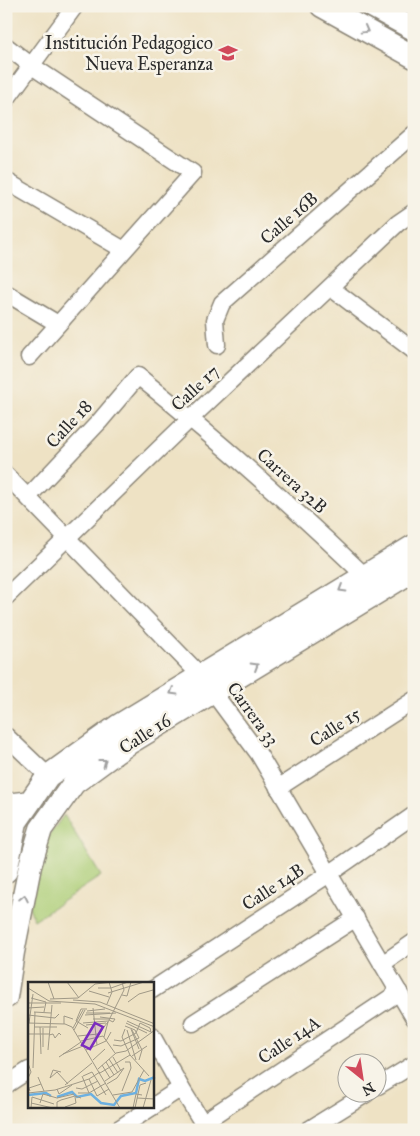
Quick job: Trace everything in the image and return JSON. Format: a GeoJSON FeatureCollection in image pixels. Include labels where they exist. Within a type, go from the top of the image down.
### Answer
{"type":"FeatureCollection","features":[{"type":"Feature","properties":{"kind":"street"},"geometry":{"type":"LineString","coordinates":[[6,100],[75,6]]}},
{"type":"Feature","properties":{"kind":"street"},"geometry":{"type":"LineString","coordinates":[[322,6],[414,57]]}},
{"type":"Feature","properties":{"kind":"street"},"geometry":{"type":"LineString","coordinates":[[372,6],[414,29]]}},
{"type":"Feature","properties":{"kind":"street"},"geometry":{"type":"LineString","coordinates":[[6,46],[32,66],[193,173],[29,357]]}},
{"type":"Feature","properties":{"kind":"street","name":"Calle 16B"},"geometry":{"type":"LineString","coordinates":[[217,344],[215,320],[222,303],[414,134]]}},
{"type":"Feature","properties":{"kind":"street"},"geometry":{"type":"LineString","coordinates":[[6,181],[124,250]]}},
{"type":"Feature","properties":{"kind":"street","name":"Calle 17"},"geometry":{"type":"LineString","coordinates":[[6,597],[191,418],[398,223],[414,212]]}},
{"type":"Feature","properties":{"kind":"street"},"geometry":{"type":"LineString","coordinates":[[330,288],[414,352]]}},
{"type":"Feature","properties":{"kind":"street"},"geometry":{"type":"LineString","coordinates":[[6,292],[58,324]]}},
{"type":"Feature","properties":{"kind":"street","name":"Carrera 32B"},"geometry":{"type":"LineString","coordinates":[[138,376],[191,418],[323,535],[365,576]]}},
{"type":"Feature","properties":{"kind":"street","name":"Calle 18"},"geometry":{"type":"LineString","coordinates":[[28,497],[99,422],[138,376]]}},
{"type":"Feature","properties":{"kind":"street","name":"Carrera 33"},"geometry":{"type":"LineString","coordinates":[[6,475],[68,537],[206,684],[258,753],[414,1018]]}},
{"type":"Feature","properties":{"kind":"street","name":"Calle 16"},"geometry":{"type":"LineString","coordinates":[[6,997],[28,876],[41,829],[74,784],[206,684],[365,576],[414,546]]}},
{"type":"Feature","properties":{"kind":"street","name":"Calle 16"},"geometry":{"type":"LineString","coordinates":[[6,871],[16,822],[48,776],[118,726],[206,684],[414,570]]}},
{"type":"Feature","properties":{"kind":"street","name":"Calle 15"},"geometry":{"type":"LineString","coordinates":[[278,788],[414,700]]}},
{"type":"Feature","properties":{"kind":"street"},"geometry":{"type":"LineString","coordinates":[[6,736],[48,776]]}},
{"type":"Feature","properties":{"kind":"street"},"geometry":{"type":"LineString","coordinates":[[6,802],[32,799]]}},
{"type":"Feature","properties":{"kind":"street","name":"Calle 14B"},"geometry":{"type":"LineString","coordinates":[[154,989],[330,874],[414,815]]}},
{"type":"Feature","properties":{"kind":"street"},"geometry":{"type":"LineString","coordinates":[[194,1023],[356,918]]}},
{"type":"Feature","properties":{"kind":"street"},"geometry":{"type":"LineString","coordinates":[[382,964],[414,942]]}},
{"type":"Feature","properties":{"kind":"street","name":"Calle 14A"},"geometry":{"type":"LineString","coordinates":[[205,1126],[399,992]]}},
{"type":"Feature","properties":{"kind":"street"},"geometry":{"type":"LineString","coordinates":[[154,1040],[205,1126]]}},
{"type":"Feature","properties":{"kind":"street"},"geometry":{"type":"LineString","coordinates":[[388,1080],[414,1064]]}},
{"type":"Feature","properties":{"kind":"street"},"geometry":{"type":"LineString","coordinates":[[6,1085],[28,1071]]}},
{"type":"Feature","properties":{"kind":"street"},"geometry":{"type":"LineString","coordinates":[[154,1106],[181,1088]]}},
{"type":"Feature","properties":{"kind":"street"},"geometry":{"type":"LineString","coordinates":[[308,1130],[350,1104]]}},
{"type":"Feature","properties":{"kind":"street"},"geometry":{"type":"LineString","coordinates":[[118,1130],[151,1108]]}},
{"type":"Feature","properties":{"kind":"green space"},"geometry":{"type":"Polygon","coordinates":[[[64,815],[101,876],[34,920],[29,907],[47,838],[64,815]]]}},
{"type":"Feature","properties":{"kind":"place","name":"Institución Pedagogico Nueva Esperanza"},"geometry":{"type":"Point","coordinates":[228,53]}}]}
